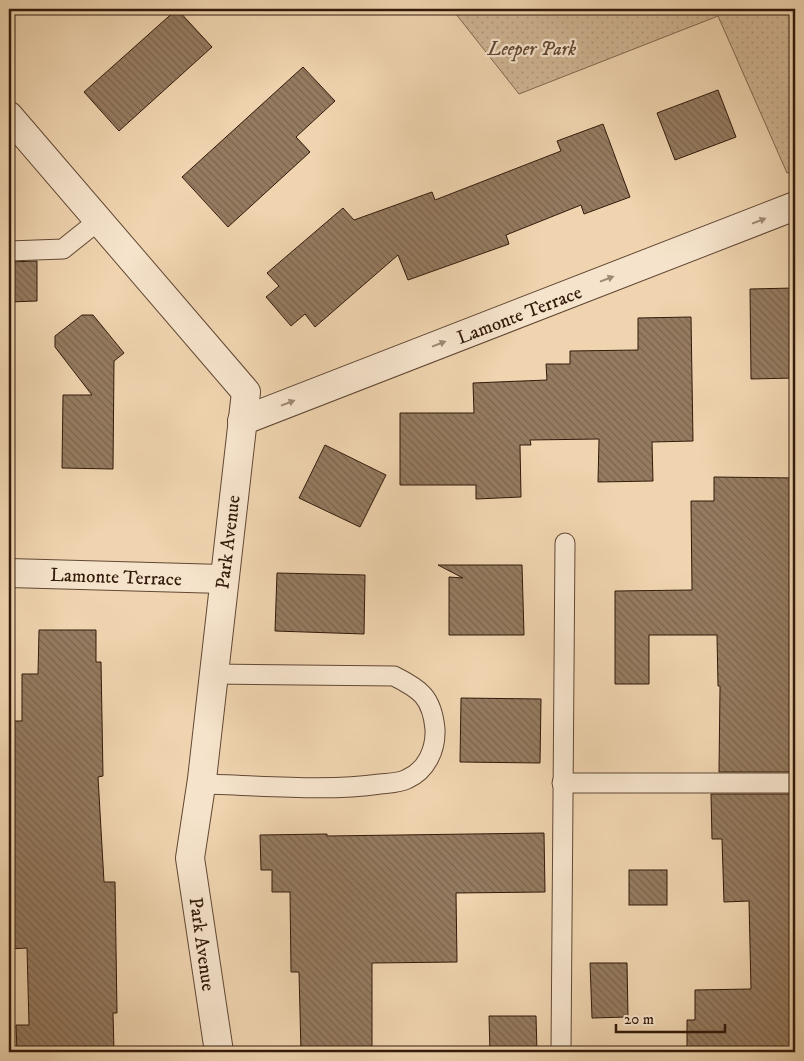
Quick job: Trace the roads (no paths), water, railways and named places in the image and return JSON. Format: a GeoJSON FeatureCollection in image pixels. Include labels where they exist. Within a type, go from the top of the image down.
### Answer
{"type":"FeatureCollection","features":[{"type":"Feature","properties":{"kind":"street","name":"Park Avenue"},"geometry":{"type":"LineString","coordinates":[[9,116],[246,392],[212,674],[201,784],[190,858],[219,1052]]}},
{"type":"Feature","properties":{"kind":"street","name":"Lamonte Terrace"},"geometry":{"type":"LineString","coordinates":[[242,421],[795,206]]}},
{"type":"Feature","properties":{"kind":"street","name":"Lamonte Terrace"},"geometry":{"type":"LineString","coordinates":[[9,573],[223,579]]}},
{"type":"Feature","properties":{"kind":"lane"},"geometry":{"type":"LineString","coordinates":[[9,250],[63,250],[98,220]]}},
{"type":"Feature","properties":{"kind":"lane"},"geometry":{"type":"LineString","coordinates":[[561,1052],[565,543]]}},
{"type":"Feature","properties":{"kind":"lane"},"geometry":{"type":"LineString","coordinates":[[201,784],[360,787],[406,780],[424,768],[433,748],[435,731],[431,710],[419,689],[394,676],[212,674]]}},
{"type":"Feature","properties":{"kind":"lane"},"geometry":{"type":"LineString","coordinates":[[562,783],[795,783]]}},
{"type":"Feature","properties":{"kind":"park label","name":"Leeper Park"},"geometry":{"type":"Point","coordinates":[532,48]}}]}
